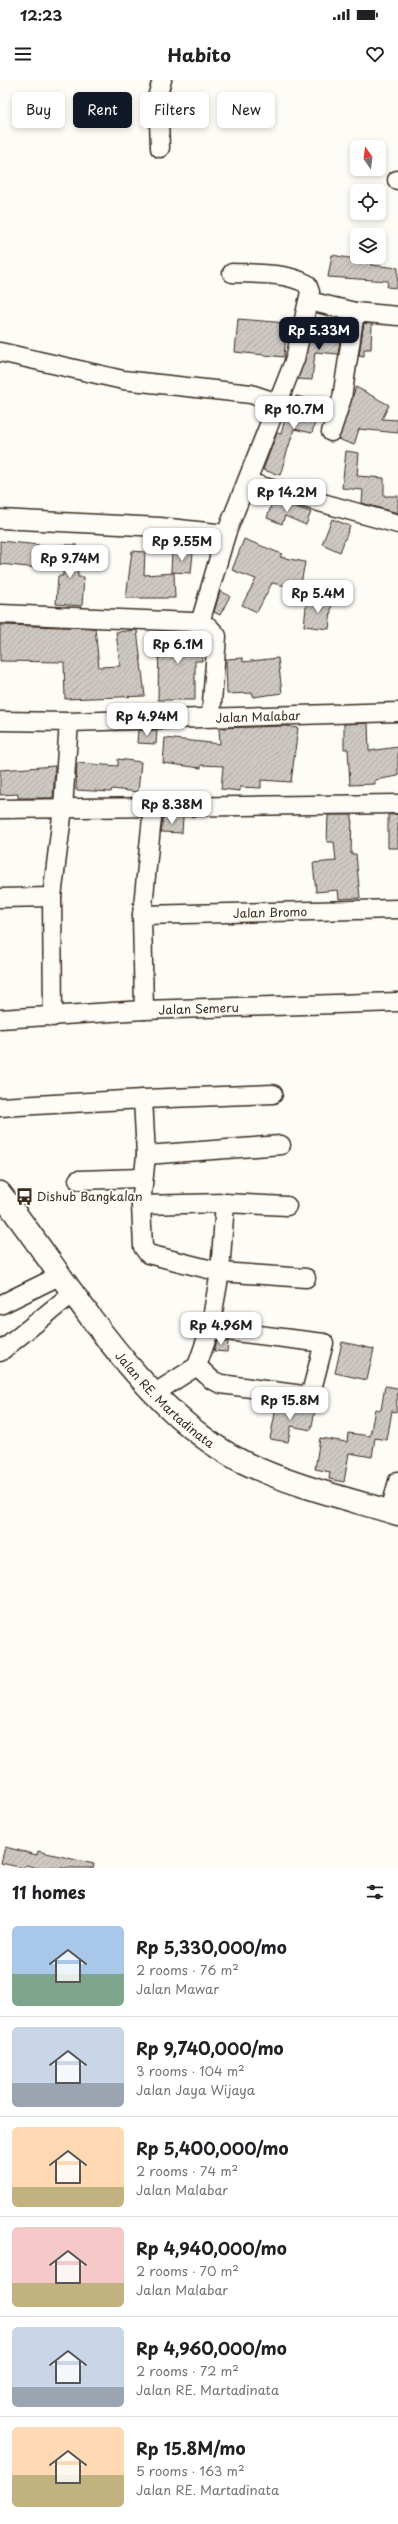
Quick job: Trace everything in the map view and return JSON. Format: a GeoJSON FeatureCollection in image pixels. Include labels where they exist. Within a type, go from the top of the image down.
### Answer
{"type":"FeatureCollection","features":[{"type":"Feature","properties":{"kind":"main road","name":"Jalan RE. Martadinata"},"geometry":{"type":"LineString","coordinates":[[0,1193],[121,1354],[155,1393],[207,1440],[242,1462],[277,1478],[394,1512]]}},
{"type":"Feature","properties":{"kind":"street"},"geometry":{"type":"LineString","coordinates":[[160,148],[158,94],[162,80]]}},
{"type":"Feature","properties":{"kind":"street"},"geometry":{"type":"LineString","coordinates":[[200,623],[226,534],[295,359],[310,292],[307,284],[297,278],[273,275],[232,274]]}},
{"type":"Feature","properties":{"kind":"street"},"geometry":{"type":"LineString","coordinates":[[308,301],[355,312],[398,316]]}},
{"type":"Feature","properties":{"kind":"street"},"geometry":{"type":"LineString","coordinates":[[331,432],[342,398],[355,312]]}},
{"type":"Feature","properties":{"kind":"street"},"geometry":{"type":"LineString","coordinates":[[0,352],[123,380],[251,394],[278,403]]}},
{"type":"Feature","properties":{"kind":"street"},"geometry":{"type":"LineString","coordinates":[[247,482],[398,524]]}},
{"type":"Feature","properties":{"kind":"street"},"geometry":{"type":"LineString","coordinates":[[0,519],[160,527],[226,534]]}},
{"type":"Feature","properties":{"kind":"street"},"geometry":{"type":"LineString","coordinates":[[0,614],[200,623],[212,628],[217,636],[211,716]]}},
{"type":"Feature","properties":{"kind":"street","name":"Jalan Malabar"},"geometry":{"type":"LineString","coordinates":[[0,720],[69,722],[211,716],[398,712]]}},
{"type":"Feature","properties":{"kind":"street"},"geometry":{"type":"LineString","coordinates":[[53,1017],[52,897],[63,808],[69,722]]}},
{"type":"Feature","properties":{"kind":"street"},"geometry":{"type":"LineString","coordinates":[[0,809],[398,804]]}},
{"type":"Feature","properties":{"kind":"street"},"geometry":{"type":"LineString","coordinates":[[144,1010],[142,915],[153,808]]}},
{"type":"Feature","properties":{"kind":"street"},"geometry":{"type":"LineString","coordinates":[[0,898],[52,897]]}},
{"type":"Feature","properties":{"kind":"street","name":"Jalan Bromo"},"geometry":{"type":"LineString","coordinates":[[142,915],[398,909]]}},
{"type":"Feature","properties":{"kind":"street","name":"Jalan Semeru"},"geometry":{"type":"LineString","coordinates":[[0,1019],[53,1017],[144,1010],[398,1002]]}},
{"type":"Feature","properties":{"kind":"street"},"geometry":{"type":"LineString","coordinates":[[0,1107],[273,1094]]}},
{"type":"Feature","properties":{"kind":"street"},"geometry":{"type":"LineString","coordinates":[[143,1099],[146,1155],[142,1178],[141,1205],[142,1247],[146,1252],[220,1272],[306,1278]]}},
{"type":"Feature","properties":{"kind":"street"},"geometry":{"type":"LineString","coordinates":[[146,1155],[281,1145]]}},
{"type":"Feature","properties":{"kind":"street"},"geometry":{"type":"LineString","coordinates":[[78,1180],[142,1178]]}},
{"type":"Feature","properties":{"kind":"street"},"geometry":{"type":"LineString","coordinates":[[141,1205],[225,1203],[287,1206]]}},
{"type":"Feature","properties":{"kind":"street"},"geometry":{"type":"LineString","coordinates":[[155,1393],[197,1366],[210,1329],[220,1272],[225,1203]]}},
{"type":"Feature","properties":{"kind":"street"},"geometry":{"type":"LineString","coordinates":[[0,1304],[61,1275]]}},
{"type":"Feature","properties":{"kind":"street"},"geometry":{"type":"LineString","coordinates":[[0,1352],[74,1292]]}},
{"type":"Feature","properties":{"kind":"street"},"geometry":{"type":"LineString","coordinates":[[197,1366],[212,1380],[221,1384],[303,1395],[311,1393],[324,1343],[210,1329]]}},
{"type":"Feature","properties":{"kind":"street"},"geometry":{"type":"LineString","coordinates":[[394,1512],[398,1481]]}},
{"type":"Feature","properties":{"kind":"building"},"geometry":{"type":"Polygon","coordinates":[[[332,255],[350,258],[350,264],[371,264],[398,268],[397,288],[387,287],[388,281],[328,277],[332,255]]]}},
{"type":"Feature","properties":{"kind":"building"},"geometry":{"type":"Polygon","coordinates":[[[238,319],[287,323],[284,357],[235,352],[238,319]]]}},
{"type":"Feature","properties":{"kind":"building"},"geometry":{"type":"Polygon","coordinates":[[[364,323],[372,324],[371,349],[364,349],[364,356],[359,355],[364,323]]]}},
{"type":"Feature","properties":{"kind":"building"},"geometry":{"type":"Polygon","coordinates":[[[312,332],[341,334],[338,354],[315,352],[312,380],[298,379],[312,332]]]}},
{"type":"Feature","properties":{"kind":"building"},"geometry":{"type":"Polygon","coordinates":[[[356,387],[389,405],[382,419],[398,420],[398,433],[359,429],[354,445],[338,439],[356,387]]]}},
{"type":"Feature","properties":{"kind":"building"},"geometry":{"type":"Polygon","coordinates":[[[296,396],[329,404],[325,417],[317,415],[312,433],[294,429],[280,475],[263,470],[277,433],[281,434],[287,412],[292,413],[296,396]]]}},
{"type":"Feature","properties":{"kind":"building"},"geometry":{"type":"Polygon","coordinates":[[[346,451],[359,453],[357,476],[384,478],[384,496],[398,496],[398,513],[362,503],[363,490],[342,488],[346,451]]]}},
{"type":"Feature","properties":{"kind":"building"},"geometry":{"type":"Polygon","coordinates":[[[273,500],[311,512],[306,525],[285,516],[282,524],[267,518],[273,500]]]}},
{"type":"Feature","properties":{"kind":"building"},"geometry":{"type":"Polygon","coordinates":[[[332,519],[350,526],[340,552],[322,544],[332,519]]]}},
{"type":"Feature","properties":{"kind":"building"},"geometry":{"type":"Polygon","coordinates":[[[244,539],[282,554],[280,557],[305,562],[300,589],[272,583],[257,612],[242,605],[256,579],[232,570],[244,539]]]}},
{"type":"Feature","properties":{"kind":"building"},"geometry":{"type":"Polygon","coordinates":[[[0,541],[39,545],[37,568],[0,564],[0,541]]]}},
{"type":"Feature","properties":{"kind":"building"},"geometry":{"type":"Polygon","coordinates":[[[62,545],[77,545],[78,577],[84,577],[82,606],[56,604],[58,576],[63,576],[62,545]]]}},
{"type":"Feature","properties":{"kind":"building"},"geometry":{"type":"Polygon","coordinates":[[[132,551],[145,552],[144,575],[174,573],[175,598],[126,598],[132,551]]]}},
{"type":"Feature","properties":{"kind":"building"},"geometry":{"type":"Polygon","coordinates":[[[172,551],[193,553],[191,573],[171,572],[172,551]]]}},
{"type":"Feature","properties":{"kind":"building"},"geometry":{"type":"Polygon","coordinates":[[[220,591],[230,596],[220,615],[214,612],[220,591]]]}},
{"type":"Feature","properties":{"kind":"building"},"geometry":{"type":"Polygon","coordinates":[[[307,598],[332,601],[329,629],[304,626],[307,598]]]}},
{"type":"Feature","properties":{"kind":"building"},"geometry":{"type":"Polygon","coordinates":[[[0,625],[95,628],[99,667],[120,666],[116,632],[137,630],[145,696],[65,699],[64,662],[0,661],[0,625]]]}},
{"type":"Feature","properties":{"kind":"building"},"geometry":{"type":"Polygon","coordinates":[[[159,631],[190,632],[202,636],[202,661],[195,661],[195,700],[158,700],[159,631]]]}},
{"type":"Feature","properties":{"kind":"building"},"geometry":{"type":"Polygon","coordinates":[[[243,658],[243,662],[278,658],[282,693],[253,697],[253,693],[227,694],[226,659],[243,658]]]}},
{"type":"Feature","properties":{"kind":"building"},"geometry":{"type":"Polygon","coordinates":[[[368,723],[369,751],[398,747],[398,776],[375,780],[375,784],[350,785],[348,749],[344,749],[344,724],[368,723]]]}},
{"type":"Feature","properties":{"kind":"building"},"geometry":{"type":"Polygon","coordinates":[[[285,726],[298,728],[291,782],[261,780],[261,788],[240,787],[240,791],[221,789],[223,766],[201,765],[201,768],[163,763],[165,738],[220,744],[219,728],[285,726]]]}},
{"type":"Feature","properties":{"kind":"building"},"geometry":{"type":"Polygon","coordinates":[[[138,730],[157,730],[156,744],[137,743],[138,730]]]}},
{"type":"Feature","properties":{"kind":"building"},"geometry":{"type":"Polygon","coordinates":[[[118,759],[141,762],[138,792],[112,789],[111,792],[76,790],[77,763],[118,766],[118,759]]]}},
{"type":"Feature","properties":{"kind":"building"},"geometry":{"type":"Polygon","coordinates":[[[55,766],[53,798],[18,798],[18,794],[0,795],[0,770],[55,766]]]}},
{"type":"Feature","properties":{"kind":"building"},"geometry":{"type":"Polygon","coordinates":[[[398,814],[398,848],[388,848],[388,815],[398,814]]]}},
{"type":"Feature","properties":{"kind":"building"},"geometry":{"type":"Polygon","coordinates":[[[328,815],[352,815],[351,854],[356,854],[360,898],[339,899],[338,890],[316,892],[313,863],[336,861],[334,842],[327,842],[328,815]]]}},
{"type":"Feature","properties":{"kind":"building"},"geometry":{"type":"Polygon","coordinates":[[[163,817],[183,817],[182,833],[161,832],[163,817]]]}},
{"type":"Feature","properties":{"kind":"building"},"geometry":{"type":"Polygon","coordinates":[[[217,1340],[228,1342],[227,1352],[214,1351],[217,1340]]]}},
{"type":"Feature","properties":{"kind":"building"},"geometry":{"type":"Polygon","coordinates":[[[342,1342],[374,1349],[367,1380],[335,1373],[342,1342]]]}},
{"type":"Feature","properties":{"kind":"building"},"geometry":{"type":"Polygon","coordinates":[[[385,1386],[398,1388],[396,1412],[392,1411],[387,1440],[375,1438],[372,1457],[349,1453],[344,1482],[329,1479],[330,1472],[315,1469],[320,1438],[347,1442],[348,1433],[370,1436],[375,1409],[381,1410],[385,1386]]]}},
{"type":"Feature","properties":{"kind":"building"},"geometry":{"type":"Polygon","coordinates":[[[277,1403],[315,1411],[311,1430],[291,1426],[288,1442],[270,1439],[277,1403]]]}},
{"type":"Feature","properties":{"kind":"building"},"geometry":{"type":"Polygon","coordinates":[[[5,1847],[37,1855],[38,1851],[94,1864],[93,1868],[38,1868],[26,1865],[23,1868],[1,1863],[5,1847]]]}},
{"type":"Feature","properties":{"kind":"place","name":"Dishub Bangkalan"},"geometry":{"type":"Point","coordinates":[24,1196]}}]}
